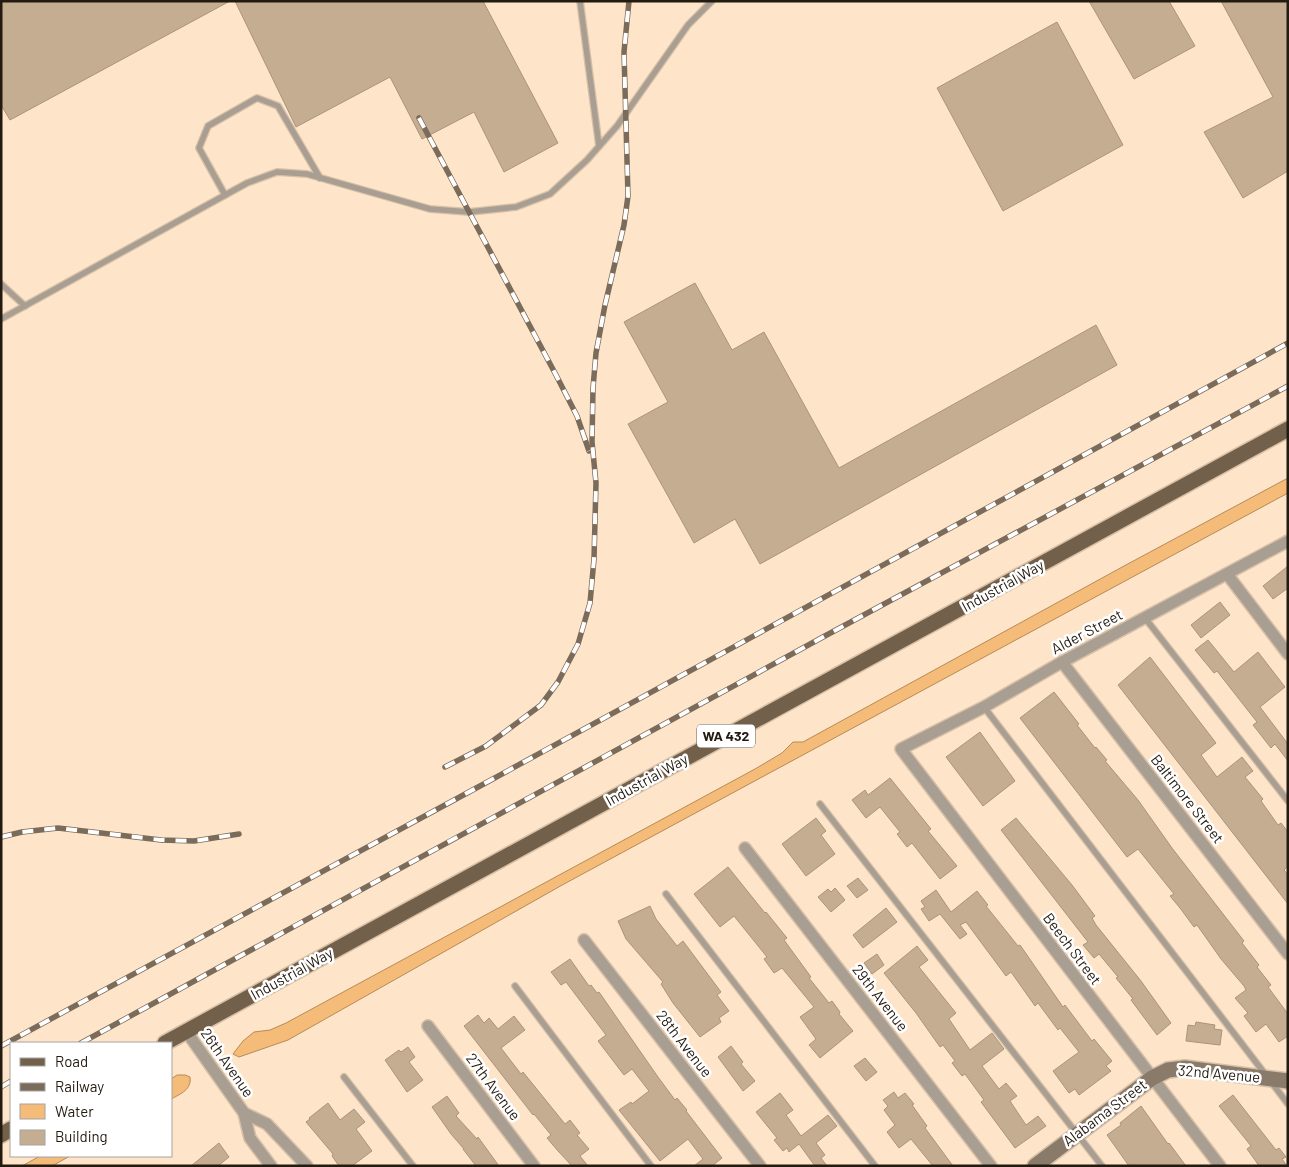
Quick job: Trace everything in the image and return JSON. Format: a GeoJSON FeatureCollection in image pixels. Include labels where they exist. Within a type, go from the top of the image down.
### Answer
{"type":"FeatureCollection","features":[{"type":"Feature","properties":{"kind":"main road","name":"Industrial Way"},"geometry":{"type":"LineString","coordinates":[[167,1042],[1288,429]]}},
{"type":"Feature","properties":{"kind":"street","name":"Alder Street"},"geometry":{"type":"LineString","coordinates":[[901,749],[1288,541]]}},
{"type":"Feature","properties":{"kind":"street"},"geometry":{"type":"LineString","coordinates":[[1226,574],[1288,654]]}},
{"type":"Feature","properties":{"kind":"street","name":"Baltimore Street"},"geometry":{"type":"LineString","coordinates":[[1062,662],[1288,954]]}},
{"type":"Feature","properties":{"kind":"street","name":"Beech Street"},"geometry":{"type":"LineString","coordinates":[[901,749],[1220,1166]]}},
{"type":"Feature","properties":{"kind":"street","name":"29th Avenue"},"geometry":{"type":"LineString","coordinates":[[746,848],[991,1166]]}},
{"type":"Feature","properties":{"kind":"street","name":"28th Avenue"},"geometry":{"type":"LineString","coordinates":[[584,940],[760,1166]]}},
{"type":"Feature","properties":{"kind":"street","name":"27th Avenue"},"geometry":{"type":"LineString","coordinates":[[428,1026],[534,1166]]}},
{"type":"Feature","properties":{"kind":"street","name":"26th Avenue"},"geometry":{"type":"LineString","coordinates":[[186,1031],[244,1113],[250,1138],[271,1166]]}},
{"type":"Feature","properties":{"kind":"street","name":"32nd Avenue"},"geometry":{"type":"LineString","coordinates":[[1152,1078],[1168,1070],[1185,1068],[1288,1081]]}},
{"type":"Feature","properties":{"kind":"street","name":"Alabama Street"},"geometry":{"type":"LineString","coordinates":[[1035,1166],[1152,1078]]}},
{"type":"Feature","properties":{"kind":"street","name":"26th Avenue"},"geometry":{"type":"LineString","coordinates":[[244,1113],[267,1124],[307,1166]]}},
{"type":"Feature","properties":{"kind":"lane"},"geometry":{"type":"LineString","coordinates":[[580,1],[599,146]]}},
{"type":"Feature","properties":{"kind":"lane"},"geometry":{"type":"LineString","coordinates":[[699,1],[703,9]]}},
{"type":"Feature","properties":{"kind":"lane"},"geometry":{"type":"LineString","coordinates":[[1,319],[247,183],[277,172],[307,174],[430,209],[469,212],[516,207],[550,194],[618,126],[688,24],[712,1]]}},
{"type":"Feature","properties":{"kind":"lane"},"geometry":{"type":"LineString","coordinates":[[225,195],[199,148],[208,126],[257,98],[278,106],[320,178]]}},
{"type":"Feature","properties":{"kind":"lane"},"geometry":{"type":"LineString","coordinates":[[1,284],[25,306]]}},
{"type":"Feature","properties":{"kind":"lane"},"geometry":{"type":"LineString","coordinates":[[1145,618],[1288,801]]}},
{"type":"Feature","properties":{"kind":"lane"},"geometry":{"type":"LineString","coordinates":[[984,706],[1288,1104]]}},
{"type":"Feature","properties":{"kind":"lane"},"geometry":{"type":"LineString","coordinates":[[820,804],[1102,1166]]}},
{"type":"Feature","properties":{"kind":"lane"},"geometry":{"type":"LineString","coordinates":[[666,894],[875,1166]]}},
{"type":"Feature","properties":{"kind":"lane"},"geometry":{"type":"LineString","coordinates":[[515,986],[651,1166]]}},
{"type":"Feature","properties":{"kind":"lane"},"geometry":{"type":"LineString","coordinates":[[344,1077],[413,1166]]}},
{"type":"Feature","properties":{"kind":"water"},"geometry":{"type":"Polygon","coordinates":[[[1288,478],[1288,493],[564,884],[288,1040],[239,1057],[233,1054],[243,1041],[254,1032],[270,1030],[286,1023],[755,769],[782,753],[793,742],[803,742],[1288,478]]]}},
{"type":"Feature","properties":{"kind":"water"},"geometry":{"type":"Polygon","coordinates":[[[177,1075],[190,1077],[188,1088],[172,1098],[172,1078],[177,1075]]]}},
{"type":"Feature","properties":{"kind":"water"},"geometry":{"type":"Polygon","coordinates":[[[38,1157],[68,1157],[52,1166],[22,1166],[38,1157]]]}},
{"type":"Feature","properties":{"kind":"building"},"geometry":{"type":"Polygon","coordinates":[[[1,1],[230,1],[10,120],[1,105],[1,1]]]}},
{"type":"Feature","properties":{"kind":"building"},"geometry":{"type":"Polygon","coordinates":[[[235,1],[483,1],[558,143],[504,172],[474,112],[422,139],[390,77],[296,127],[235,1]]]}},
{"type":"Feature","properties":{"kind":"building"},"geometry":{"type":"Polygon","coordinates":[[[1089,1],[1169,1],[1195,46],[1134,79],[1089,1]]]}},
{"type":"Feature","properties":{"kind":"building"},"geometry":{"type":"Polygon","coordinates":[[[1221,1],[1288,1],[1288,171],[1243,198],[1204,132],[1273,97],[1221,1]]]}},
{"type":"Feature","properties":{"kind":"building"},"geometry":{"type":"Polygon","coordinates":[[[1057,22],[1123,145],[1003,211],[937,88],[1057,22]]]}},
{"type":"Feature","properties":{"kind":"building"},"geometry":{"type":"Polygon","coordinates":[[[695,283],[732,350],[764,332],[839,468],[1096,325],[1117,365],[760,564],[735,519],[694,543],[628,424],[668,402],[624,322],[695,283]]]}},
{"type":"Feature","properties":{"kind":"building"},"geometry":{"type":"Polygon","coordinates":[[[1288,566],[1288,588],[1273,599],[1263,586],[1288,566]]]}},
{"type":"Feature","properties":{"kind":"building"},"geometry":{"type":"Polygon","coordinates":[[[1220,602],[1230,615],[1201,638],[1191,625],[1220,602]]]}},
{"type":"Feature","properties":{"kind":"building"},"geometry":{"type":"Polygon","coordinates":[[[1208,640],[1234,672],[1258,652],[1285,687],[1260,707],[1288,744],[1288,761],[1275,744],[1271,748],[1253,725],[1257,722],[1217,671],[1214,673],[1195,650],[1208,640]]]}},
{"type":"Feature","properties":{"kind":"building"},"geometry":{"type":"Polygon","coordinates":[[[1150,657],[1216,743],[1201,755],[1217,777],[1242,757],[1253,771],[1245,777],[1263,799],[1261,801],[1278,825],[1281,823],[1288,832],[1288,866],[1284,870],[1288,875],[1288,904],[1118,685],[1150,657]]]}},
{"type":"Feature","properties":{"kind":"building"},"geometry":{"type":"Polygon","coordinates":[[[1054,692],[1079,724],[1077,725],[1138,800],[1172,848],[1244,941],[1242,943],[1271,985],[1268,987],[1288,1014],[1288,1036],[1279,1042],[1266,1024],[1256,1032],[1244,1016],[1248,1013],[1235,998],[1246,990],[1244,986],[1221,959],[1197,925],[1194,927],[1170,896],[1174,894],[1138,849],[1127,857],[1020,718],[1054,692]]]}},
{"type":"Feature","properties":{"kind":"building"},"geometry":{"type":"Polygon","coordinates":[[[980,732],[1015,781],[983,806],[946,757],[980,732]]]}},
{"type":"Feature","properties":{"kind":"building"},"geometry":{"type":"Polygon","coordinates":[[[890,778],[931,829],[928,831],[957,866],[940,879],[912,843],[907,847],[897,834],[900,832],[880,807],[866,818],[852,800],[865,790],[868,795],[890,778]]]}},
{"type":"Feature","properties":{"kind":"building"},"geometry":{"type":"Polygon","coordinates":[[[816,818],[826,831],[821,835],[835,854],[806,876],[782,844],[816,818]]]}},
{"type":"Feature","properties":{"kind":"building"},"geometry":{"type":"Polygon","coordinates":[[[1016,818],[1072,885],[1095,916],[1092,918],[1096,925],[1141,981],[1171,1023],[1157,1035],[1131,1000],[1133,999],[1116,978],[1118,977],[1099,954],[1094,958],[1083,945],[1088,942],[1001,830],[1016,818]]]}},
{"type":"Feature","properties":{"kind":"building"},"geometry":{"type":"Polygon","coordinates":[[[728,867],[787,938],[784,940],[811,977],[809,978],[829,1003],[832,1001],[840,1012],[839,1014],[853,1031],[820,1058],[809,1045],[816,1039],[800,1017],[814,1007],[782,968],[774,973],[764,959],[767,957],[734,916],[720,927],[694,894],[728,867]]]}},
{"type":"Feature","properties":{"kind":"building"},"geometry":{"type":"Polygon","coordinates":[[[858,878],[868,890],[857,898],[847,886],[858,878]]]}},
{"type":"Feature","properties":{"kind":"building"},"geometry":{"type":"Polygon","coordinates":[[[835,888],[845,900],[831,912],[818,897],[828,889],[831,892],[835,888]]]}},
{"type":"Feature","properties":{"kind":"building"},"geometry":{"type":"Polygon","coordinates":[[[936,890],[951,912],[977,891],[988,905],[986,906],[1018,946],[1020,945],[1063,1007],[1065,1005],[1092,1041],[1094,1039],[1112,1061],[1106,1066],[1111,1071],[1079,1095],[1075,1089],[1069,1093],[1053,1071],[1079,1052],[1060,1028],[1058,1030],[1038,1003],[1035,1006],[1011,972],[1006,976],[966,922],[960,925],[967,934],[960,939],[940,914],[929,921],[921,909],[925,907],[921,901],[936,890]]]}},
{"type":"Feature","properties":{"kind":"building"},"geometry":{"type":"Polygon","coordinates":[[[650,906],[656,919],[677,946],[683,941],[721,992],[717,995],[729,1011],[719,1018],[721,1022],[700,1037],[673,1003],[661,984],[663,982],[626,939],[618,921],[650,906]]]}},
{"type":"Feature","properties":{"kind":"building"},"geometry":{"type":"Polygon","coordinates":[[[886,908],[897,922],[863,948],[853,935],[886,908]]]}},
{"type":"Feature","properties":{"kind":"building"},"geometry":{"type":"Polygon","coordinates":[[[917,946],[928,960],[919,967],[956,1013],[949,1019],[970,1050],[992,1033],[1004,1049],[982,1066],[999,1089],[1006,1083],[1017,1096],[1010,1101],[1026,1125],[1038,1116],[1046,1126],[1015,1148],[981,1102],[984,1100],[965,1074],[962,1076],[952,1063],[955,1061],[943,1045],[940,1047],[884,973],[917,946]]]}},
{"type":"Feature","properties":{"kind":"building"},"geometry":{"type":"Polygon","coordinates":[[[877,954],[884,965],[872,974],[864,963],[877,954]]]}},
{"type":"Feature","properties":{"kind":"building"},"geometry":{"type":"Polygon","coordinates":[[[570,959],[589,986],[591,985],[597,993],[599,992],[675,1100],[677,1098],[687,1110],[722,1158],[712,1166],[694,1166],[703,1159],[688,1139],[660,1161],[619,1110],[631,1102],[632,1104],[649,1091],[632,1069],[624,1075],[598,1041],[606,1035],[566,982],[561,985],[551,972],[570,959]]]}},
{"type":"Feature","properties":{"kind":"building"},"geometry":{"type":"Polygon","coordinates":[[[478,1015],[484,1023],[489,1018],[498,1029],[514,1016],[525,1030],[501,1048],[565,1124],[570,1120],[580,1133],[577,1135],[589,1149],[580,1156],[588,1166],[572,1166],[558,1151],[547,1138],[551,1135],[533,1115],[464,1026],[478,1015]]]}},
{"type":"Feature","properties":{"kind":"building"},"geometry":{"type":"Polygon","coordinates":[[[1196,1022],[1215,1025],[1214,1029],[1222,1030],[1220,1045],[1186,1041],[1188,1025],[1195,1026],[1196,1022]]]}},
{"type":"Feature","properties":{"kind":"building"},"geometry":{"type":"Polygon","coordinates":[[[731,1046],[743,1062],[741,1064],[755,1081],[743,1091],[718,1057],[731,1046]]]}},
{"type":"Feature","properties":{"kind":"building"},"geometry":{"type":"Polygon","coordinates":[[[408,1047],[415,1057],[409,1062],[423,1080],[407,1092],[385,1060],[399,1050],[401,1052],[408,1047]]]}},
{"type":"Feature","properties":{"kind":"building"},"geometry":{"type":"Polygon","coordinates":[[[865,1058],[877,1072],[866,1081],[854,1066],[865,1058]]]}},
{"type":"Feature","properties":{"kind":"building"},"geometry":{"type":"Polygon","coordinates":[[[894,1092],[898,1098],[905,1093],[914,1104],[912,1105],[927,1126],[925,1128],[953,1166],[933,1166],[911,1139],[899,1148],[887,1132],[895,1125],[884,1110],[888,1106],[883,1100],[894,1092]]]}},
{"type":"Feature","properties":{"kind":"building"},"geometry":{"type":"Polygon","coordinates":[[[780,1093],[793,1110],[786,1115],[801,1136],[828,1115],[837,1126],[816,1143],[825,1155],[821,1158],[827,1166],[815,1166],[799,1144],[789,1152],[787,1148],[783,1151],[774,1140],[777,1138],[756,1112],[780,1093]]]}},
{"type":"Feature","properties":{"kind":"building"},"geometry":{"type":"Polygon","coordinates":[[[1233,1095],[1276,1150],[1279,1148],[1286,1157],[1282,1159],[1287,1166],[1259,1166],[1247,1149],[1251,1146],[1219,1106],[1233,1095]]]}},
{"type":"Feature","properties":{"kind":"building"},"geometry":{"type":"Polygon","coordinates":[[[447,1096],[459,1113],[456,1116],[477,1139],[478,1137],[499,1166],[476,1166],[451,1134],[432,1107],[447,1096]]]}},
{"type":"Feature","properties":{"kind":"building"},"geometry":{"type":"Polygon","coordinates":[[[328,1103],[340,1120],[354,1109],[365,1122],[356,1129],[372,1151],[352,1166],[339,1166],[332,1156],[333,1154],[306,1122],[328,1103]]]}},
{"type":"Feature","properties":{"kind":"building"},"geometry":{"type":"Polygon","coordinates":[[[1141,1106],[1186,1166],[1129,1166],[1107,1135],[1141,1106]]]}},
{"type":"Feature","properties":{"kind":"building"},"geometry":{"type":"Polygon","coordinates":[[[219,1143],[229,1157],[218,1166],[191,1166],[219,1143]]]}},
{"type":"Feature","properties":{"kind":"railway"},"geometry":{"type":"LineString","coordinates":[[445,767],[486,746],[541,705],[558,682],[578,644],[590,603],[594,559],[596,483],[592,442],[596,353],[624,225],[628,196],[624,52],[629,1]]}},
{"type":"Feature","properties":{"kind":"railway"},"geometry":{"type":"LineString","coordinates":[[419,118],[577,416],[589,451]]}},
{"type":"Feature","properties":{"kind":"railway"},"geometry":{"type":"LineString","coordinates":[[1,1046],[1288,343]]}},
{"type":"Feature","properties":{"kind":"railway"},"geometry":{"type":"LineString","coordinates":[[83,1042],[823,637],[1288,386]]}},
{"type":"Feature","properties":{"kind":"railway"},"geometry":{"type":"LineString","coordinates":[[1,837],[22,832],[58,828],[161,840],[194,841],[239,834]]}},
{"type":"Feature","properties":{"kind":"railway"},"geometry":{"type":"LineString","coordinates":[[1,1087],[10,1082]]}}]}
